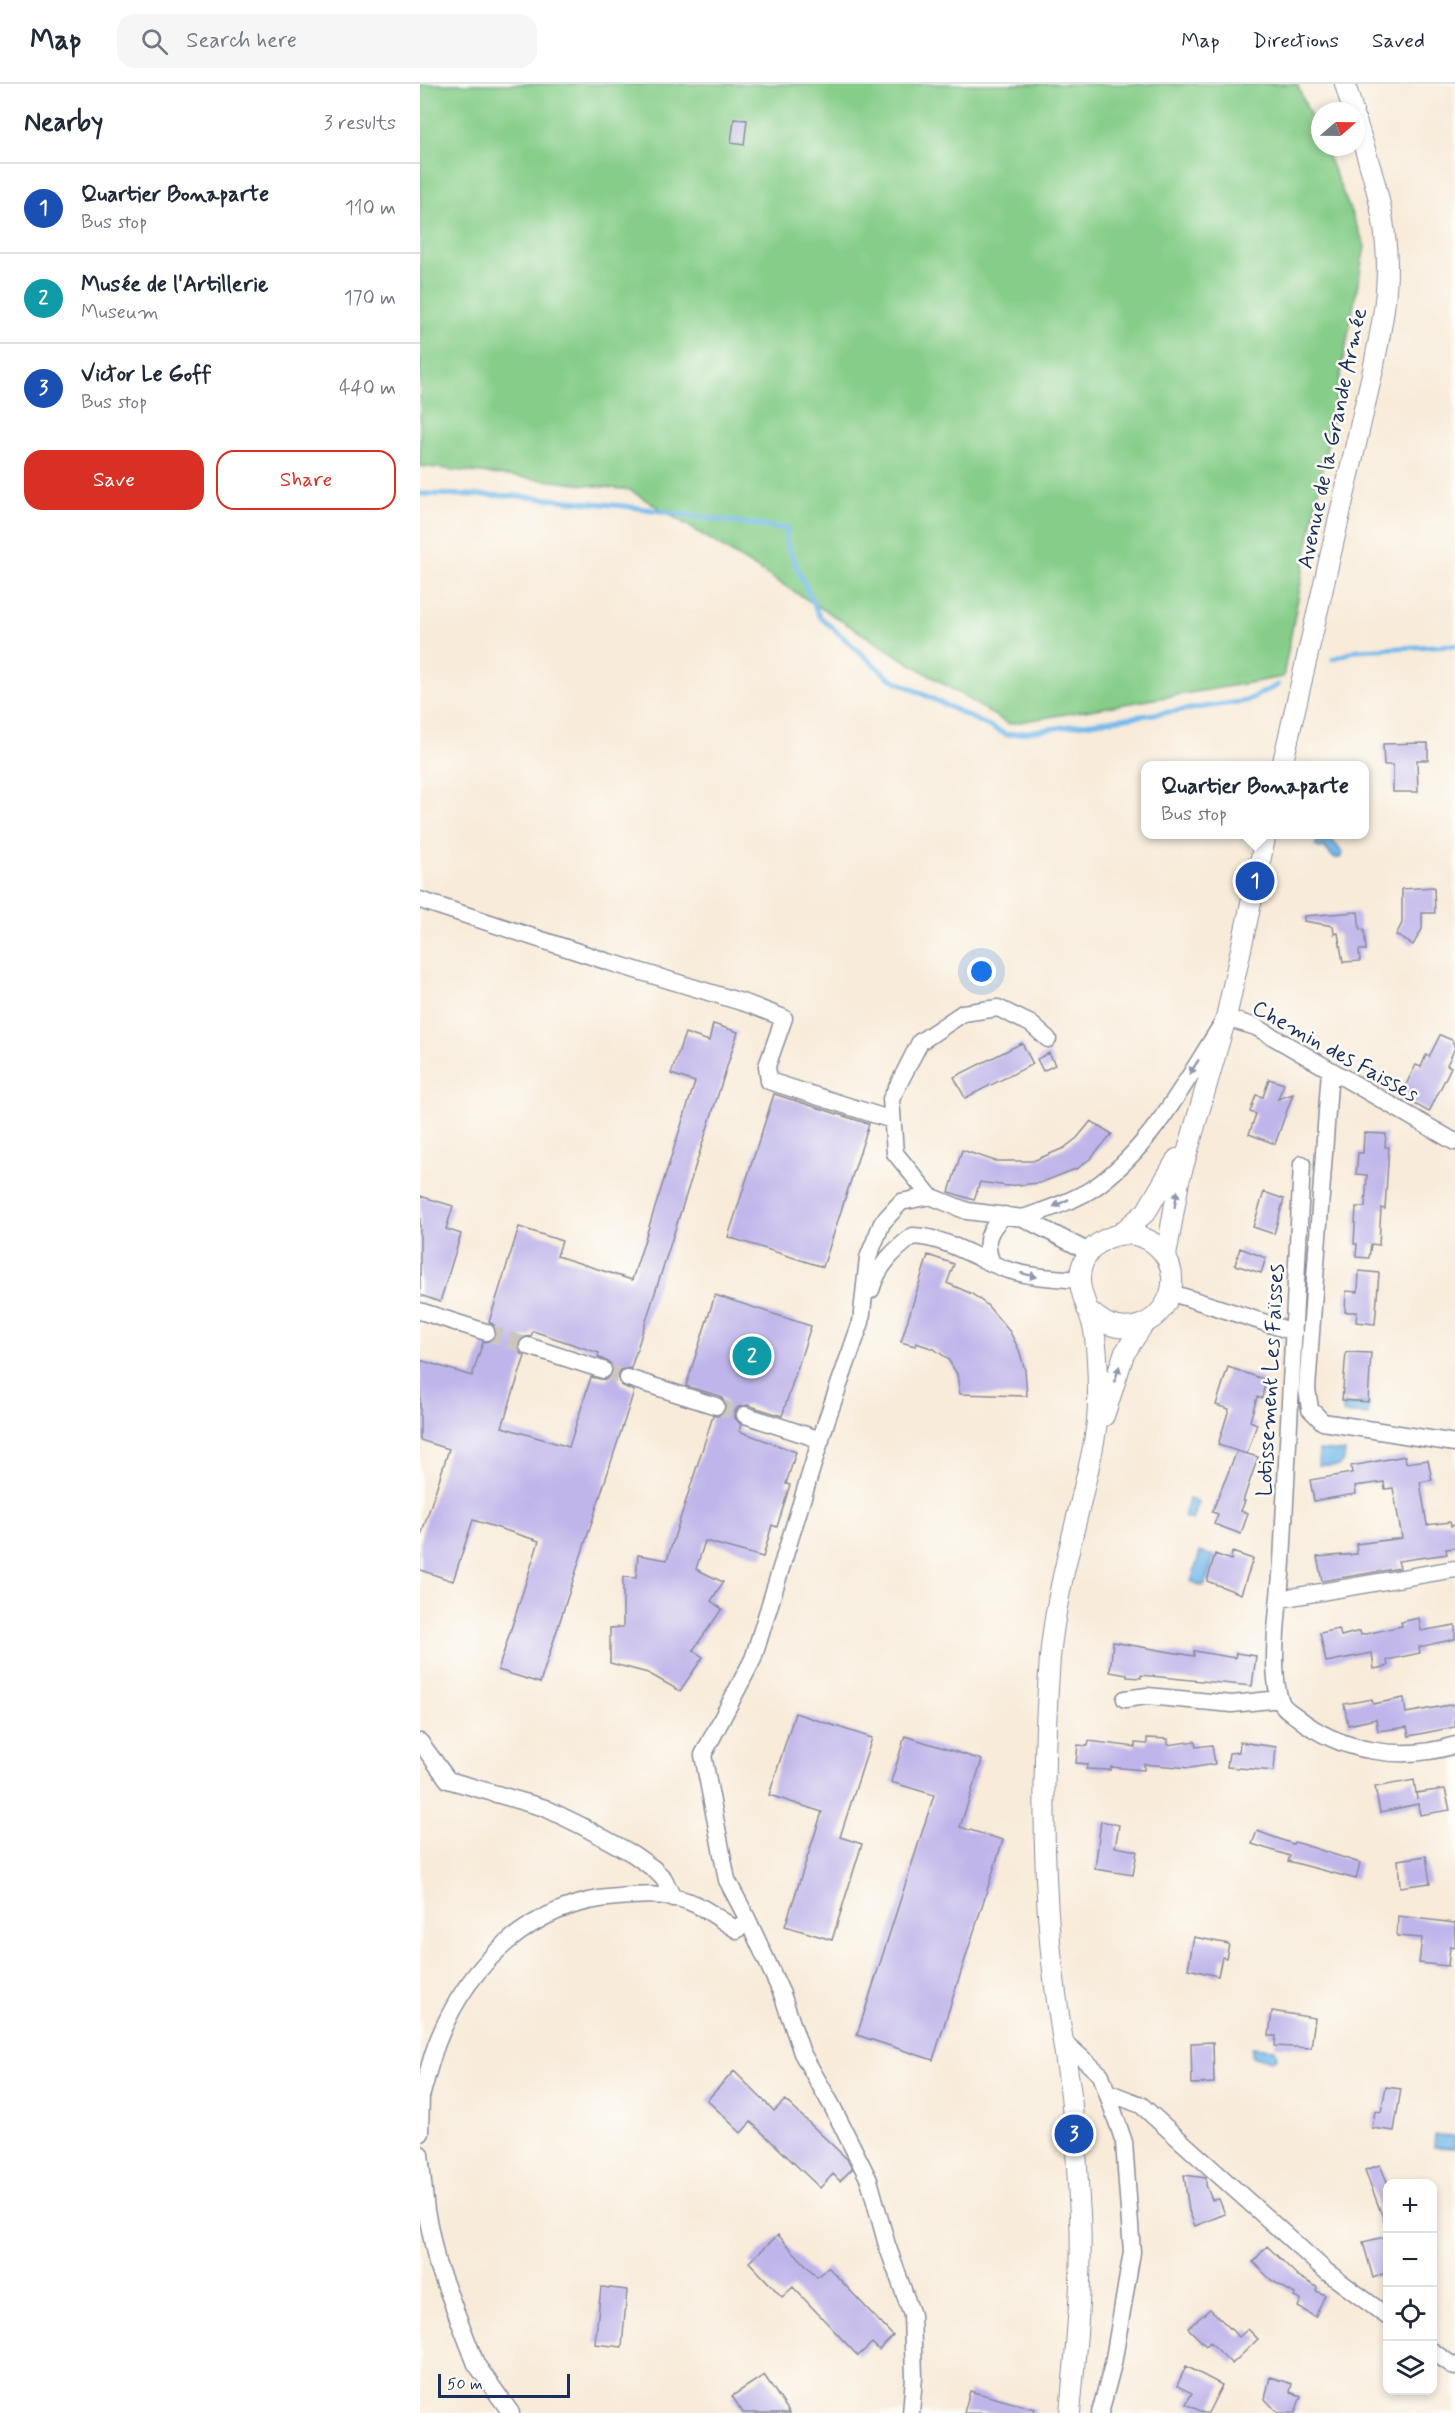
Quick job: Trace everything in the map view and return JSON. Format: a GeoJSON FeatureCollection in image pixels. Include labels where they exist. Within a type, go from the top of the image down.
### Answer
{"type":"FeatureCollection","features":[{"type":"Feature","properties":{"kind":"street"},"geometry":{"type":"LineString","coordinates":[[1345,84],[1350,102]]}},
{"type":"Feature","properties":{"kind":"street","name":"Avenue de la Grande Armée"},"geometry":{"type":"LineString","coordinates":[[1283,761],[1371,381],[1385,310],[1387,247],[1375,182],[1365,150]]}},
{"type":"Feature","properties":{"kind":"street"},"geometry":{"type":"LineString","coordinates":[[1087,1309],[1098,1319],[1113,1326],[1128,1328],[1143,1325],[1156,1317],[1166,1306],[1172,1293],[1173,1280],[1167,1256],[1179,1181],[1226,1018],[1265,839]]}},
{"type":"Feature","properties":{"kind":"street"},"geometry":{"type":"LineString","coordinates":[[420,900],[598,959],[748,1004],[784,1018],[767,1066],[770,1081],[892,1119]]}},
{"type":"Feature","properties":{"kind":"street"},"geometry":{"type":"LineString","coordinates":[[1048,1039],[1031,1024],[998,1008],[963,1013],[920,1042],[891,1099],[895,1153],[930,1196],[968,1211],[1023,1218],[1089,1252]]}},
{"type":"Feature","properties":{"kind":"street"},"geometry":{"type":"LineString","coordinates":[[1023,1218],[1048,1210],[1097,1186],[1136,1151],[1167,1109],[1226,1018]]}},
{"type":"Feature","properties":{"kind":"street","name":"Chemin des Faisses"},"geometry":{"type":"LineString","coordinates":[[1226,1018],[1256,1027],[1455,1142]]}},
{"type":"Feature","properties":{"kind":"street"},"geometry":{"type":"LineString","coordinates":[[1330,1070],[1307,1389],[1310,1409],[1323,1422],[1455,1443]]}},
{"type":"Feature","properties":{"kind":"street"},"geometry":{"type":"LineString","coordinates":[[1098,1426],[1098,1362],[1093,1326],[1081,1295],[1079,1280],[1082,1265],[1089,1252],[1098,1243],[1120,1234],[1146,1212],[1171,1172],[1200,1107]]}},
{"type":"Feature","properties":{"kind":"street","name":"Lotissement Les Faïsses"},"geometry":{"type":"LineString","coordinates":[[1280,1699],[1274,1672],[1280,1599],[1302,1164]]}},
{"type":"Feature","properties":{"kind":"street"},"geometry":{"type":"LineString","coordinates":[[861,1322],[868,1258],[882,1223],[901,1202],[930,1196]]}},
{"type":"Feature","properties":{"kind":"street"},"geometry":{"type":"LineString","coordinates":[[992,1263],[987,1251],[987,1238],[993,1226],[1005,1215]]}},
{"type":"Feature","properties":{"kind":"street"},"geometry":{"type":"LineString","coordinates":[[1120,1234],[1134,1234],[1147,1238],[1167,1256]]}},
{"type":"Feature","properties":{"kind":"street"},"geometry":{"type":"LineString","coordinates":[[911,2413],[914,2377],[912,2315],[887,2245],[869,2181],[832,2106],[802,2053],[782,1994],[727,1880],[703,1755],[753,1659],[876,1272],[900,1245],[913,1236],[929,1237],[956,1245],[1005,1269],[1040,1277],[1079,1280]]}},
{"type":"Feature","properties":{"kind":"street"},"geometry":{"type":"LineString","coordinates":[[1172,1293],[1294,1332]]}},
{"type":"Feature","properties":{"kind":"street"},"geometry":{"type":"LineString","coordinates":[[420,1311],[486,1332]]}},
{"type":"Feature","properties":{"kind":"street"},"geometry":{"type":"LineString","coordinates":[[1070,2413],[1081,2273],[1080,2217],[1071,2099],[1050,1941],[1044,1744],[1054,1617],[1098,1426],[1109,1402],[1124,1354],[1143,1325]]}},
{"type":"Feature","properties":{"kind":"street"},"geometry":{"type":"LineString","coordinates":[[528,1346],[603,1370]]}},
{"type":"Feature","properties":{"kind":"street"},"geometry":{"type":"LineString","coordinates":[[628,1378],[716,1406]]}},
{"type":"Feature","properties":{"kind":"street"},"geometry":{"type":"LineString","coordinates":[[745,1415],[821,1440]]}},
{"type":"Feature","properties":{"kind":"street"},"geometry":{"type":"LineString","coordinates":[[1280,1599],[1455,1569]]}},
{"type":"Feature","properties":{"kind":"street"},"geometry":{"type":"LineString","coordinates":[[1125,1700],[1147,1696],[1232,1704],[1280,1699],[1281,1704],[1312,1729],[1348,1745],[1392,1754],[1444,1749],[1455,1745]]}},
{"type":"Feature","properties":{"kind":"street"},"geometry":{"type":"LineString","coordinates":[[420,1742],[448,1780],[545,1808],[580,1825],[633,1854],[654,1869],[664,1879],[673,1898]]}},
{"type":"Feature","properties":{"kind":"street"},"geometry":{"type":"LineString","coordinates":[[420,2133],[421,2098],[437,2042],[463,1991],[485,1961],[525,1926],[550,1913],[599,1898],[656,1894],[690,1902],[737,1930],[747,1918]]}},
{"type":"Feature","properties":{"kind":"street"},"geometry":{"type":"LineString","coordinates":[[1064,2042],[1101,2074],[1124,2142],[1132,2252],[1113,2364],[1100,2413]]}},
{"type":"Feature","properties":{"kind":"street"},"geometry":{"type":"LineString","coordinates":[[1107,2092],[1141,2105],[1327,2272],[1383,2313]]}},
{"type":"Feature","properties":{"kind":"street"},"geometry":{"type":"LineString","coordinates":[[420,2154],[426,2211],[437,2263],[476,2364],[511,2413]]}},
{"type":"Feature","properties":{"kind":"street"},"geometry":{"type":"LineString","coordinates":[[1443,2353],[1455,2367]]}},
{"type":"Feature","properties":{"kind":"street"},"geometry":{"type":"LineString","coordinates":[[1058,2413],[1075,2360]]}},
{"type":"Feature","properties":{"kind":"green space"},"geometry":{"type":"Polygon","coordinates":[[[420,84],[1297,84],[1311,117],[1311,156],[1328,156],[1365,246],[1283,677],[1008,724],[630,490],[420,466],[420,84]]]}},
{"type":"Feature","properties":{"kind":"water"},"geometry":{"type":"Polygon","coordinates":[[[1331,839],[1343,853],[1340,858],[1334,858],[1324,847],[1319,848],[1315,845],[1318,840],[1324,842],[1331,839]]]}},
{"type":"Feature","properties":{"kind":"water"},"geometry":{"type":"Polygon","coordinates":[[[1359,1402],[1369,1403],[1368,1415],[1343,1413],[1343,1404],[1355,1405],[1359,1402]]]}},
{"type":"Feature","properties":{"kind":"water"},"geometry":{"type":"Polygon","coordinates":[[[1319,1450],[1345,1452],[1344,1460],[1338,1466],[1318,1465],[1319,1450]]]}},
{"type":"Feature","properties":{"kind":"water"},"geometry":{"type":"Polygon","coordinates":[[[1189,1499],[1198,1502],[1192,1520],[1184,1517],[1189,1499]]]}},
{"type":"Feature","properties":{"kind":"water"},"geometry":{"type":"Polygon","coordinates":[[[1200,1552],[1214,1556],[1204,1586],[1191,1582],[1200,1552]]]}},
{"type":"Feature","properties":{"kind":"water"},"geometry":{"type":"Polygon","coordinates":[[[1252,2047],[1275,2049],[1277,2056],[1273,2060],[1252,2057],[1252,2047]]]}},
{"type":"Feature","properties":{"kind":"water"},"geometry":{"type":"Polygon","coordinates":[[[1435,2135],[1455,2136],[1455,2148],[1434,2147],[1435,2135]]]}},
{"type":"Feature","properties":{"kind":"building"},"geometry":{"type":"Polygon","coordinates":[[[734,119],[747,120],[744,145],[731,143],[734,119]]]}},
{"type":"Feature","properties":{"kind":"building"},"geometry":{"type":"Polygon","coordinates":[[[1428,743],[1428,760],[1417,760],[1418,792],[1393,792],[1393,765],[1384,765],[1383,744],[1428,743]]]}},
{"type":"Feature","properties":{"kind":"building"},"geometry":{"type":"Polygon","coordinates":[[[1434,887],[1435,913],[1422,913],[1422,929],[1413,945],[1396,935],[1402,923],[1402,889],[1434,887]]]}},
{"type":"Feature","properties":{"kind":"building"},"geometry":{"type":"Polygon","coordinates":[[[1358,912],[1360,930],[1364,929],[1366,950],[1359,950],[1360,961],[1343,962],[1338,933],[1334,934],[1333,926],[1304,921],[1304,916],[1358,912]]]}},
{"type":"Feature","properties":{"kind":"building"},"geometry":{"type":"Polygon","coordinates":[[[713,1024],[738,1032],[631,1368],[621,1370],[618,1375],[621,1385],[634,1391],[540,1683],[498,1670],[539,1541],[473,1520],[453,1581],[420,1570],[420,1539],[449,1449],[420,1440],[420,1360],[472,1376],[483,1342],[493,1340],[496,1335],[494,1325],[489,1322],[519,1227],[562,1241],[557,1256],[632,1280],[695,1082],[671,1074],[685,1033],[709,1041],[713,1024]],[[533,1331],[531,1336],[521,1338],[518,1343],[520,1353],[525,1356],[502,1427],[569,1447],[591,1377],[606,1380],[613,1374],[613,1367],[598,1357],[599,1353],[533,1331]]]}},
{"type":"Feature","properties":{"kind":"building"},"geometry":{"type":"Polygon","coordinates":[[[1440,1035],[1452,1040],[1455,1048],[1447,1065],[1451,1067],[1429,1112],[1400,1096],[1416,1065],[1421,1067],[1426,1055],[1429,1057],[1440,1035]]]}},
{"type":"Feature","properties":{"kind":"building"},"geometry":{"type":"Polygon","coordinates":[[[1022,1043],[1033,1064],[965,1098],[954,1077],[1022,1043]]]}},
{"type":"Feature","properties":{"kind":"building"},"geometry":{"type":"Polygon","coordinates":[[[1049,1053],[1055,1065],[1043,1071],[1037,1059],[1049,1053]]]}},
{"type":"Feature","properties":{"kind":"building"},"geometry":{"type":"Polygon","coordinates":[[[1269,1079],[1284,1084],[1278,1099],[1293,1094],[1275,1144],[1249,1134],[1256,1114],[1250,1112],[1256,1095],[1263,1097],[1269,1079]]]}},
{"type":"Feature","properties":{"kind":"building"},"geometry":{"type":"Polygon","coordinates":[[[774,1094],[869,1124],[823,1267],[728,1237],[774,1094]]]}},
{"type":"Feature","properties":{"kind":"building"},"geometry":{"type":"Polygon","coordinates":[[[1091,1121],[1112,1134],[1091,1158],[1078,1168],[1040,1183],[1007,1186],[980,1182],[974,1200],[949,1192],[962,1150],[995,1161],[1033,1161],[1064,1148],[1077,1138],[1091,1121]]]}},
{"type":"Feature","properties":{"kind":"building"},"geometry":{"type":"Polygon","coordinates":[[[1364,1133],[1386,1134],[1385,1147],[1389,1147],[1385,1209],[1381,1208],[1379,1245],[1371,1244],[1369,1258],[1356,1257],[1357,1244],[1354,1244],[1356,1207],[1365,1207],[1367,1175],[1356,1174],[1358,1153],[1363,1153],[1364,1133]]]}},
{"type":"Feature","properties":{"kind":"building"},"geometry":{"type":"Polygon","coordinates":[[[1264,1192],[1284,1199],[1274,1234],[1253,1227],[1264,1192]]]}},
{"type":"Feature","properties":{"kind":"building"},"geometry":{"type":"Polygon","coordinates":[[[420,1196],[453,1206],[446,1229],[461,1234],[440,1302],[420,1295],[420,1196]]]}},
{"type":"Feature","properties":{"kind":"building"},"geometry":{"type":"Polygon","coordinates":[[[1240,1248],[1266,1258],[1261,1273],[1235,1265],[1240,1248]]]}},
{"type":"Feature","properties":{"kind":"building"},"geometry":{"type":"Polygon","coordinates":[[[928,1255],[954,1264],[947,1283],[972,1294],[987,1305],[1010,1332],[1025,1370],[1027,1396],[960,1394],[957,1374],[948,1359],[934,1349],[916,1343],[915,1346],[901,1342],[928,1255]]]}},
{"type":"Feature","properties":{"kind":"building"},"geometry":{"type":"Polygon","coordinates":[[[1359,1271],[1379,1273],[1375,1324],[1356,1322],[1357,1312],[1345,1312],[1346,1291],[1358,1292],[1359,1271]]]}},
{"type":"Feature","properties":{"kind":"building"},"geometry":{"type":"Polygon","coordinates":[[[715,1295],[811,1326],[782,1416],[748,1405],[738,1407],[735,1411],[735,1418],[741,1425],[739,1431],[796,1452],[786,1484],[790,1485],[777,1527],[772,1525],[763,1557],[705,1541],[696,1569],[723,1582],[711,1601],[722,1609],[693,1650],[703,1657],[680,1691],[648,1673],[610,1663],[610,1628],[623,1627],[623,1577],[636,1578],[638,1555],[667,1560],[713,1416],[719,1416],[726,1410],[726,1403],[720,1396],[686,1386],[715,1295]]]}},
{"type":"Feature","properties":{"kind":"building"},"geometry":{"type":"Polygon","coordinates":[[[1346,1352],[1371,1353],[1368,1402],[1342,1400],[1346,1352]]]}},
{"type":"Feature","properties":{"kind":"building"},"geometry":{"type":"Polygon","coordinates":[[[1228,1367],[1266,1380],[1262,1398],[1257,1397],[1250,1421],[1257,1424],[1247,1454],[1218,1445],[1229,1409],[1216,1405],[1228,1367]]]}},
{"type":"Feature","properties":{"kind":"building"},"geometry":{"type":"Polygon","coordinates":[[[1237,1451],[1258,1457],[1243,1501],[1245,1501],[1241,1511],[1248,1513],[1241,1534],[1214,1524],[1218,1514],[1212,1512],[1237,1451]]]}},
{"type":"Feature","properties":{"kind":"building"},"geometry":{"type":"Polygon","coordinates":[[[1405,1456],[1406,1463],[1428,1460],[1432,1480],[1420,1482],[1427,1525],[1450,1522],[1451,1526],[1455,1525],[1455,1548],[1446,1549],[1447,1554],[1398,1561],[1400,1568],[1322,1581],[1317,1557],[1357,1554],[1356,1544],[1402,1538],[1393,1488],[1385,1489],[1384,1482],[1355,1486],[1356,1494],[1314,1501],[1310,1480],[1352,1473],[1351,1466],[1405,1456]]]}},
{"type":"Feature","properties":{"kind":"building"},"geometry":{"type":"Polygon","coordinates":[[[1232,1552],[1253,1559],[1241,1594],[1207,1581],[1215,1554],[1231,1560],[1232,1552]]]}},
{"type":"Feature","properties":{"kind":"building"},"geometry":{"type":"Polygon","coordinates":[[[1419,1618],[1421,1631],[1455,1625],[1455,1639],[1419,1647],[1420,1653],[1387,1660],[1388,1666],[1374,1669],[1372,1653],[1326,1662],[1320,1633],[1339,1629],[1341,1636],[1360,1631],[1361,1635],[1402,1626],[1401,1622],[1419,1618]]]}},
{"type":"Feature","properties":{"kind":"building"},"geometry":{"type":"Polygon","coordinates":[[[1113,1642],[1194,1656],[1194,1651],[1235,1658],[1236,1653],[1256,1656],[1252,1686],[1141,1675],[1141,1678],[1127,1677],[1127,1675],[1110,1672],[1113,1642]]]}},
{"type":"Feature","properties":{"kind":"building"},"geometry":{"type":"Polygon","coordinates":[[[1404,1698],[1406,1713],[1455,1704],[1455,1727],[1409,1736],[1407,1727],[1378,1731],[1376,1719],[1348,1725],[1344,1704],[1372,1699],[1373,1704],[1404,1698]]]}},
{"type":"Feature","properties":{"kind":"building"},"geometry":{"type":"Polygon","coordinates":[[[795,1713],[872,1738],[840,1837],[862,1844],[832,1940],[785,1926],[822,1812],[769,1795],[795,1713]]]}},
{"type":"Feature","properties":{"kind":"building"},"geometry":{"type":"Polygon","coordinates":[[[905,1736],[982,1760],[960,1827],[1003,1840],[933,2060],[857,2035],[934,1795],[891,1782],[905,1736]]]}},
{"type":"Feature","properties":{"kind":"building"},"geometry":{"type":"Polygon","coordinates":[[[1147,1738],[1168,1739],[1168,1745],[1195,1741],[1196,1747],[1212,1745],[1215,1764],[1190,1768],[1144,1764],[1144,1770],[1111,1767],[1111,1770],[1086,1769],[1088,1764],[1076,1763],[1078,1745],[1088,1746],[1089,1741],[1135,1747],[1135,1743],[1147,1744],[1147,1738]]]}},
{"type":"Feature","properties":{"kind":"building"},"geometry":{"type":"Polygon","coordinates":[[[1240,1742],[1276,1747],[1274,1771],[1227,1767],[1229,1753],[1239,1752],[1240,1742]]]}},
{"type":"Feature","properties":{"kind":"building"},"geometry":{"type":"Polygon","coordinates":[[[1414,1780],[1416,1793],[1445,1789],[1450,1810],[1420,1815],[1418,1804],[1380,1812],[1375,1787],[1414,1780]]]}},
{"type":"Feature","properties":{"kind":"building"},"geometry":{"type":"Polygon","coordinates":[[[1101,1821],[1119,1825],[1115,1847],[1137,1851],[1133,1875],[1095,1869],[1101,1821]]]}},
{"type":"Feature","properties":{"kind":"building"},"geometry":{"type":"Polygon","coordinates":[[[1257,1831],[1360,1863],[1356,1879],[1288,1861],[1290,1856],[1252,1844],[1257,1831]]]}},
{"type":"Feature","properties":{"kind":"building"},"geometry":{"type":"Polygon","coordinates":[[[1426,1856],[1430,1883],[1400,1887],[1398,1860],[1426,1856]]]}},
{"type":"Feature","properties":{"kind":"building"},"geometry":{"type":"Polygon","coordinates":[[[1398,1916],[1455,1923],[1455,1948],[1450,1947],[1448,1966],[1419,1963],[1422,1938],[1397,1936],[1398,1916]]]}},
{"type":"Feature","properties":{"kind":"building"},"geometry":{"type":"Polygon","coordinates":[[[1194,1937],[1229,1944],[1226,1958],[1222,1957],[1218,1976],[1188,1969],[1194,1937]]]}},
{"type":"Feature","properties":{"kind":"building"},"geometry":{"type":"Polygon","coordinates":[[[1272,2011],[1315,2018],[1311,2048],[1275,2046],[1276,2036],[1269,2036],[1272,2011]]]}},
{"type":"Feature","properties":{"kind":"building"},"geometry":{"type":"Polygon","coordinates":[[[1213,2042],[1214,2083],[1192,2084],[1191,2043],[1213,2042]]]}},
{"type":"Feature","properties":{"kind":"building"},"geometry":{"type":"Polygon","coordinates":[[[734,2071],[774,2111],[785,2100],[847,2159],[852,2169],[840,2181],[833,2174],[820,2188],[751,2122],[741,2133],[707,2100],[734,2071]]]}},
{"type":"Feature","properties":{"kind":"building"},"geometry":{"type":"Polygon","coordinates":[[[1386,2087],[1401,2089],[1394,2131],[1372,2128],[1375,2111],[1381,2112],[1386,2087]]]}},
{"type":"Feature","properties":{"kind":"building"},"geometry":{"type":"Polygon","coordinates":[[[1380,2165],[1386,2179],[1383,2179],[1383,2218],[1365,2170],[1380,2165]]]}},
{"type":"Feature","properties":{"kind":"building"},"geometry":{"type":"Polygon","coordinates":[[[1184,2175],[1206,2178],[1206,2185],[1212,2200],[1219,2199],[1225,2214],[1195,2226],[1189,2211],[1184,2175]]]}},
{"type":"Feature","properties":{"kind":"building"},"geometry":{"type":"Polygon","coordinates":[[[778,2235],[817,2277],[828,2267],[893,2336],[879,2350],[872,2343],[858,2356],[793,2287],[782,2297],[749,2262],[778,2235]]]}},
{"type":"Feature","properties":{"kind":"building"},"geometry":{"type":"Polygon","coordinates":[[[1383,2237],[1383,2274],[1373,2278],[1363,2242],[1383,2237]]]}},
{"type":"Feature","properties":{"kind":"building"},"geometry":{"type":"Polygon","coordinates":[[[1267,2246],[1298,2276],[1317,2287],[1316,2291],[1325,2295],[1315,2317],[1298,2307],[1301,2300],[1294,2297],[1295,2294],[1271,2280],[1253,2262],[1267,2246]]]}},
{"type":"Feature","properties":{"kind":"building"},"geometry":{"type":"Polygon","coordinates":[[[601,2287],[627,2290],[622,2347],[595,2344],[601,2287]]]}},
{"type":"Feature","properties":{"kind":"building"},"geometry":{"type":"Polygon","coordinates":[[[1210,2309],[1239,2337],[1248,2329],[1258,2339],[1232,2364],[1210,2342],[1206,2346],[1188,2328],[1210,2309]]]}},
{"type":"Feature","properties":{"kind":"building"},"geometry":{"type":"Polygon","coordinates":[[[1186,2366],[1222,2385],[1208,2413],[1186,2404],[1192,2393],[1177,2386],[1186,2366]]]}},
{"type":"Feature","properties":{"kind":"building"},"geometry":{"type":"Polygon","coordinates":[[[764,2375],[790,2413],[743,2413],[732,2396],[764,2375]]]}},
{"type":"Feature","properties":{"kind":"building"},"geometry":{"type":"Polygon","coordinates":[[[1270,2377],[1292,2384],[1290,2392],[1301,2396],[1295,2413],[1278,2413],[1265,2399],[1270,2377]]]}},
{"type":"Feature","properties":{"kind":"building"},"geometry":{"type":"Polygon","coordinates":[[[970,2391],[1035,2409],[1034,2413],[964,2413],[970,2391]]]}},
{"type":"Feature","properties":{"kind":"waterway"},"geometry":{"type":"LineString","coordinates":[[420,494],[516,496],[624,506],[778,528]]}},
{"type":"Feature","properties":{"kind":"waterway"},"geometry":{"type":"LineString","coordinates":[[782,528],[787,528],[786,543],[819,616],[888,677],[1007,735],[1246,701],[1278,685]]}},
{"type":"Feature","properties":{"kind":"waterway"},"geometry":{"type":"LineString","coordinates":[[1333,659],[1357,650],[1455,645]]}},
{"type":"Feature","properties":{"kind":"tunnel"},"geometry":{"type":"LineString","coordinates":[[486,1332],[528,1346]]}},
{"type":"Feature","properties":{"kind":"tunnel"},"geometry":{"type":"LineString","coordinates":[[603,1370],[628,1378]]}},
{"type":"Feature","properties":{"kind":"tunnel"},"geometry":{"type":"LineString","coordinates":[[716,1406],[745,1415]]}},
{"type":"Feature","properties":{"kind":"place","name":"Quartier Bonaparte"},"geometry":{"type":"Point","coordinates":[1255,881]}},
{"type":"Feature","properties":{"kind":"place","name":"Musée de l'Artillerie"},"geometry":{"type":"Point","coordinates":[752,1356]}},
{"type":"Feature","properties":{"kind":"place","name":"Victor Le Goff"},"geometry":{"type":"Point","coordinates":[1074,2134]}}]}
